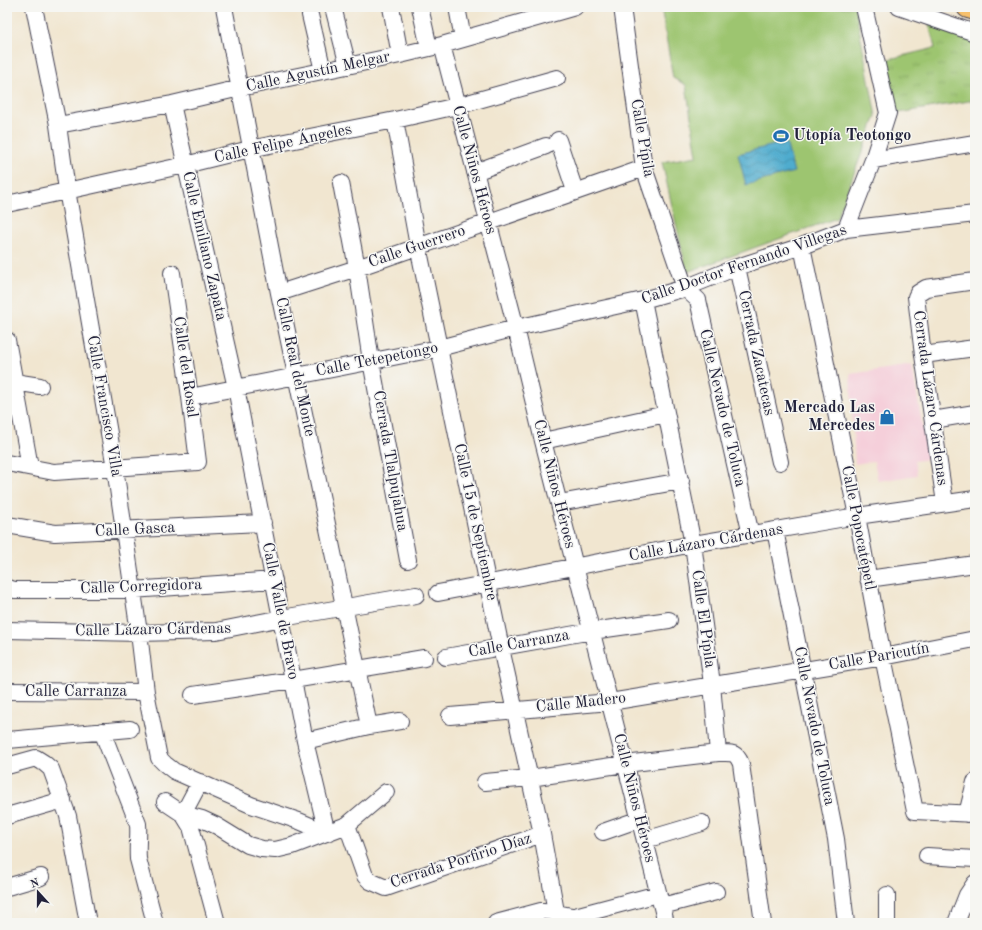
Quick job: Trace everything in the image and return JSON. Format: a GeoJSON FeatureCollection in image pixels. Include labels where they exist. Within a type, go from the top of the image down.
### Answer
{"type":"FeatureCollection","features":[{"type":"Feature","properties":{"kind":"street","name":"Calle Francisco Villa"},"geometry":{"type":"LineString","coordinates":[[34,7],[58,125],[67,190],[115,468],[146,692],[159,758],[174,771],[251,805],[327,833]]}},
{"type":"Feature","properties":{"kind":"street","name":"Calle Real del Monte"},"geometry":{"type":"LineString","coordinates":[[224,7],[250,149],[369,726]]}},
{"type":"Feature","properties":{"kind":"street"},"geometry":{"type":"LineString","coordinates":[[333,7],[348,66]]}},
{"type":"Feature","properties":{"kind":"street"},"geometry":{"type":"LineString","coordinates":[[391,7],[400,55]]}},
{"type":"Feature","properties":{"kind":"street","name":"Calle Niños Héroes"},"geometry":{"type":"LineString","coordinates":[[420,7],[457,106],[475,172],[516,328],[543,441],[666,923]]}},
{"type":"Feature","properties":{"kind":"street"},"geometry":{"type":"LineString","coordinates":[[457,7],[463,39]]}},
{"type":"Feature","properties":{"kind":"street","name":"Calle Agustín Melgar"},"geometry":{"type":"LineString","coordinates":[[58,125],[172,104],[240,88],[436,47],[575,7]]}},
{"type":"Feature","properties":{"kind":"street","name":"Calle Pípila"},"geometry":{"type":"LineString","coordinates":[[622,7],[644,168],[685,288]]}},
{"type":"Feature","properties":{"kind":"street"},"geometry":{"type":"LineString","coordinates":[[846,229],[873,160],[888,113],[864,7]]}},
{"type":"Feature","properties":{"kind":"street"},"geometry":{"type":"LineString","coordinates":[[898,7],[970,19]]}},
{"type":"Feature","properties":{"kind":"street"},"geometry":{"type":"LineString","coordinates":[[310,15],[323,71]]}},
{"type":"Feature","properties":{"kind":"street","name":"Calle Felipe Ángeles"},"geometry":{"type":"LineString","coordinates":[[7,204],[185,165],[250,149],[457,106],[557,78]]}},
{"type":"Feature","properties":{"kind":"street","name":"Calle Emiliano Zapata"},"geometry":{"type":"LineString","coordinates":[[172,104],[236,388]]}},
{"type":"Feature","properties":{"kind":"street","name":"Calle 15 de Septiembre"},"geometry":{"type":"LineString","coordinates":[[395,120],[418,246],[487,583],[542,834],[556,918]]}},
{"type":"Feature","properties":{"kind":"street"},"geometry":{"type":"LineString","coordinates":[[475,172],[552,143],[575,192]]}},
{"type":"Feature","properties":{"kind":"street"},"geometry":{"type":"LineString","coordinates":[[873,160],[975,143]]}},
{"type":"Feature","properties":{"kind":"street","name":"Calle Guerrero"},"geometry":{"type":"LineString","coordinates":[[280,293],[357,268],[644,168]]}},
{"type":"Feature","properties":{"kind":"street"},"geometry":{"type":"LineString","coordinates":[[342,183],[357,268]]}},
{"type":"Feature","properties":{"kind":"street","name":"Calle Doctor Fernando Villegas"},"geometry":{"type":"LineString","coordinates":[[516,328],[643,300],[685,288],[737,267],[802,246],[846,229],[975,214]]}},
{"type":"Feature","properties":{"kind":"street","name":"Calle Popocatépetl"},"geometry":{"type":"LineString","coordinates":[[802,246],[915,811],[971,814]]}},
{"type":"Feature","properties":{"kind":"street","name":"Cerrada Zacatecas"},"geometry":{"type":"LineString","coordinates":[[737,267],[780,462]]}},
{"type":"Feature","properties":{"kind":"street","name":"Cerrada Tlalpujahua"},"geometry":{"type":"LineString","coordinates":[[357,268],[372,361],[408,560]]}},
{"type":"Feature","properties":{"kind":"street","name":"Calle del Rosal"},"geometry":{"type":"LineString","coordinates":[[115,468],[198,462],[172,273]]}},
{"type":"Feature","properties":{"kind":"street","name":"Cerrada Lázaro Cárdenas"},"geometry":{"type":"LineString","coordinates":[[945,503],[916,302],[918,292],[926,288],[975,281]]}},
{"type":"Feature","properties":{"kind":"street","name":"Calle Nevado de Toluca"},"geometry":{"type":"LineString","coordinates":[[685,288],[698,300],[751,535]]}},
{"type":"Feature","properties":{"kind":"street","name":"Calle El Pípila"},"geometry":{"type":"LineString","coordinates":[[643,300],[693,544],[712,684],[718,753]]}},
{"type":"Feature","properties":{"kind":"street","name":"Calle Tetepetongo"},"geometry":{"type":"LineString","coordinates":[[190,397],[439,348],[516,328]]}},
{"type":"Feature","properties":{"kind":"street"},"geometry":{"type":"LineString","coordinates":[[7,340],[30,467]]}},
{"type":"Feature","properties":{"kind":"street"},"geometry":{"type":"LineString","coordinates":[[923,355],[975,348]]}},
{"type":"Feature","properties":{"kind":"street"},"geometry":{"type":"LineString","coordinates":[[14,382],[40,386]]}},
{"type":"Feature","properties":{"kind":"street","name":"Calle Valle de Bravo"},"geometry":{"type":"LineString","coordinates":[[236,388],[305,741],[327,833]]}},
{"type":"Feature","properties":{"kind":"street"},"geometry":{"type":"LineString","coordinates":[[933,420],[975,413]]}},
{"type":"Feature","properties":{"kind":"street"},"geometry":{"type":"LineString","coordinates":[[543,441],[666,414]]}},
{"type":"Feature","properties":{"kind":"street"},"geometry":{"type":"LineString","coordinates":[[7,462],[54,472],[115,468]]}},
{"type":"Feature","properties":{"kind":"street"},"geometry":{"type":"LineString","coordinates":[[559,503],[681,481]]}},
{"type":"Feature","properties":{"kind":"street","name":"Calle Lázaro Cárdenas"},"geometry":{"type":"LineString","coordinates":[[438,593],[693,544],[857,516],[975,499]]}},
{"type":"Feature","properties":{"kind":"street","name":"Calle Gasca"},"geometry":{"type":"LineString","coordinates":[[7,525],[55,534],[263,523]]}},
{"type":"Feature","properties":{"kind":"street","name":"Calle Nevado de Toluca"},"geometry":{"type":"LineString","coordinates":[[775,530],[804,670],[836,839],[846,923]]}},
{"type":"Feature","properties":{"kind":"street"},"geometry":{"type":"LineString","coordinates":[[868,579],[975,564]]}},
{"type":"Feature","properties":{"kind":"street","name":"Calle Corregidora"},"geometry":{"type":"LineString","coordinates":[[7,588],[15,590],[132,590],[274,580]]}},
{"type":"Feature","properties":{"kind":"street","name":"Calle Lázaro Cárdenas"},"geometry":{"type":"LineString","coordinates":[[7,630],[138,633],[216,631],[416,595]]}},
{"type":"Feature","properties":{"kind":"street","name":"Calle Carranza"},"geometry":{"type":"LineString","coordinates":[[446,657],[592,631],[669,620]]}},
{"type":"Feature","properties":{"kind":"street","name":"Calle Paricutín"},"geometry":{"type":"LineString","coordinates":[[712,684],[883,657],[975,639]]}},
{"type":"Feature","properties":{"kind":"street"},"geometry":{"type":"LineString","coordinates":[[193,695],[424,658]]}},
{"type":"Feature","properties":{"kind":"street","name":"Calle Madero"},"geometry":{"type":"LineString","coordinates":[[450,716],[610,702],[712,684]]}},
{"type":"Feature","properties":{"kind":"street","name":"Calle Carranza"},"geometry":{"type":"LineString","coordinates":[[7,691],[146,692]]}},
{"type":"Feature","properties":{"kind":"street"},"geometry":{"type":"LineString","coordinates":[[305,741],[369,726],[400,721]]}},
{"type":"Feature","properties":{"kind":"street"},"geometry":{"type":"LineString","coordinates":[[8,738],[130,729]]}},
{"type":"Feature","properties":{"kind":"street"},"geometry":{"type":"LineString","coordinates":[[102,731],[138,824],[138,859],[155,923]]}},
{"type":"Feature","properties":{"kind":"street"},"geometry":{"type":"LineString","coordinates":[[8,738],[22,752],[40,761],[51,769],[68,816],[88,923]]}},
{"type":"Feature","properties":{"kind":"street"},"geometry":{"type":"LineString","coordinates":[[485,782],[530,778],[625,764],[718,753],[732,753],[738,757],[741,764],[763,923]]}},
{"type":"Feature","properties":{"kind":"street"},"geometry":{"type":"LineString","coordinates":[[7,766],[40,761]]}},
{"type":"Feature","properties":{"kind":"street"},"geometry":{"type":"LineString","coordinates":[[183,814],[200,782]]}},
{"type":"Feature","properties":{"kind":"street"},"geometry":{"type":"LineString","coordinates":[[971,814],[975,782]]}},
{"type":"Feature","properties":{"kind":"street"},"geometry":{"type":"LineString","coordinates":[[165,802],[183,814],[202,819],[217,826],[248,845],[262,849],[275,850],[292,846],[347,825],[386,792]]}},
{"type":"Feature","properties":{"kind":"street"},"geometry":{"type":"LineString","coordinates":[[7,816],[63,800]]}},
{"type":"Feature","properties":{"kind":"street"},"geometry":{"type":"LineString","coordinates":[[183,814],[191,827],[217,923]]}},
{"type":"Feature","properties":{"kind":"street"},"geometry":{"type":"LineString","coordinates":[[603,832],[640,819]]}},
{"type":"Feature","properties":{"kind":"street"},"geometry":{"type":"LineString","coordinates":[[292,846],[299,822]]}},
{"type":"Feature","properties":{"kind":"street"},"geometry":{"type":"LineString","coordinates":[[645,840],[702,823]]}},
{"type":"Feature","properties":{"kind":"street","name":"Cerrada Porfirio Díaz"},"geometry":{"type":"LineString","coordinates":[[347,825],[365,876],[370,881],[386,888],[542,834]]}},
{"type":"Feature","properties":{"kind":"street"},"geometry":{"type":"LineString","coordinates":[[927,856],[975,859]]}},
{"type":"Feature","properties":{"kind":"street"},"geometry":{"type":"LineString","coordinates":[[7,887],[40,878]]}},
{"type":"Feature","properties":{"kind":"street"},"geometry":{"type":"LineString","coordinates":[[956,923],[967,895],[975,882]]}},
{"type":"Feature","properties":{"kind":"street"},"geometry":{"type":"LineString","coordinates":[[496,923],[547,910],[556,918],[575,916],[660,900],[716,892]]}},
{"type":"Feature","properties":{"kind":"street"},"geometry":{"type":"LineString","coordinates":[[887,895],[887,923]]}},
{"type":"Feature","properties":{"kind":"shaded area","name":"Mercado Las Mercedes"},"geometry":{"type":"Polygon","coordinates":[[[912,365],[928,459],[915,461],[917,475],[878,481],[874,461],[855,464],[850,374],[912,365]]]}},
{"type":"Feature","properties":{"kind":"green space","name":"Utopía Teotongo"},"geometry":{"type":"Polygon","coordinates":[[[661,7],[855,7],[876,116],[837,218],[687,272],[662,162],[697,156],[686,85],[673,78],[661,7]]]}},
{"type":"Feature","properties":{"kind":"green space"},"geometry":{"type":"Polygon","coordinates":[[[929,24],[974,38],[975,100],[893,114],[881,61],[935,48],[929,24]]]}},
{"type":"Feature","properties":{"kind":"water"},"geometry":{"type":"Polygon","coordinates":[[[786,142],[794,172],[746,185],[738,154],[786,142]]]}},
{"type":"Feature","properties":{"kind":"place","name":"Utopía Teotongo"},"geometry":{"type":"Point","coordinates":[781,136]}},
{"type":"Feature","properties":{"kind":"place","name":"Mercado Las Mercedes"},"geometry":{"type":"Point","coordinates":[887,417]}}]}
